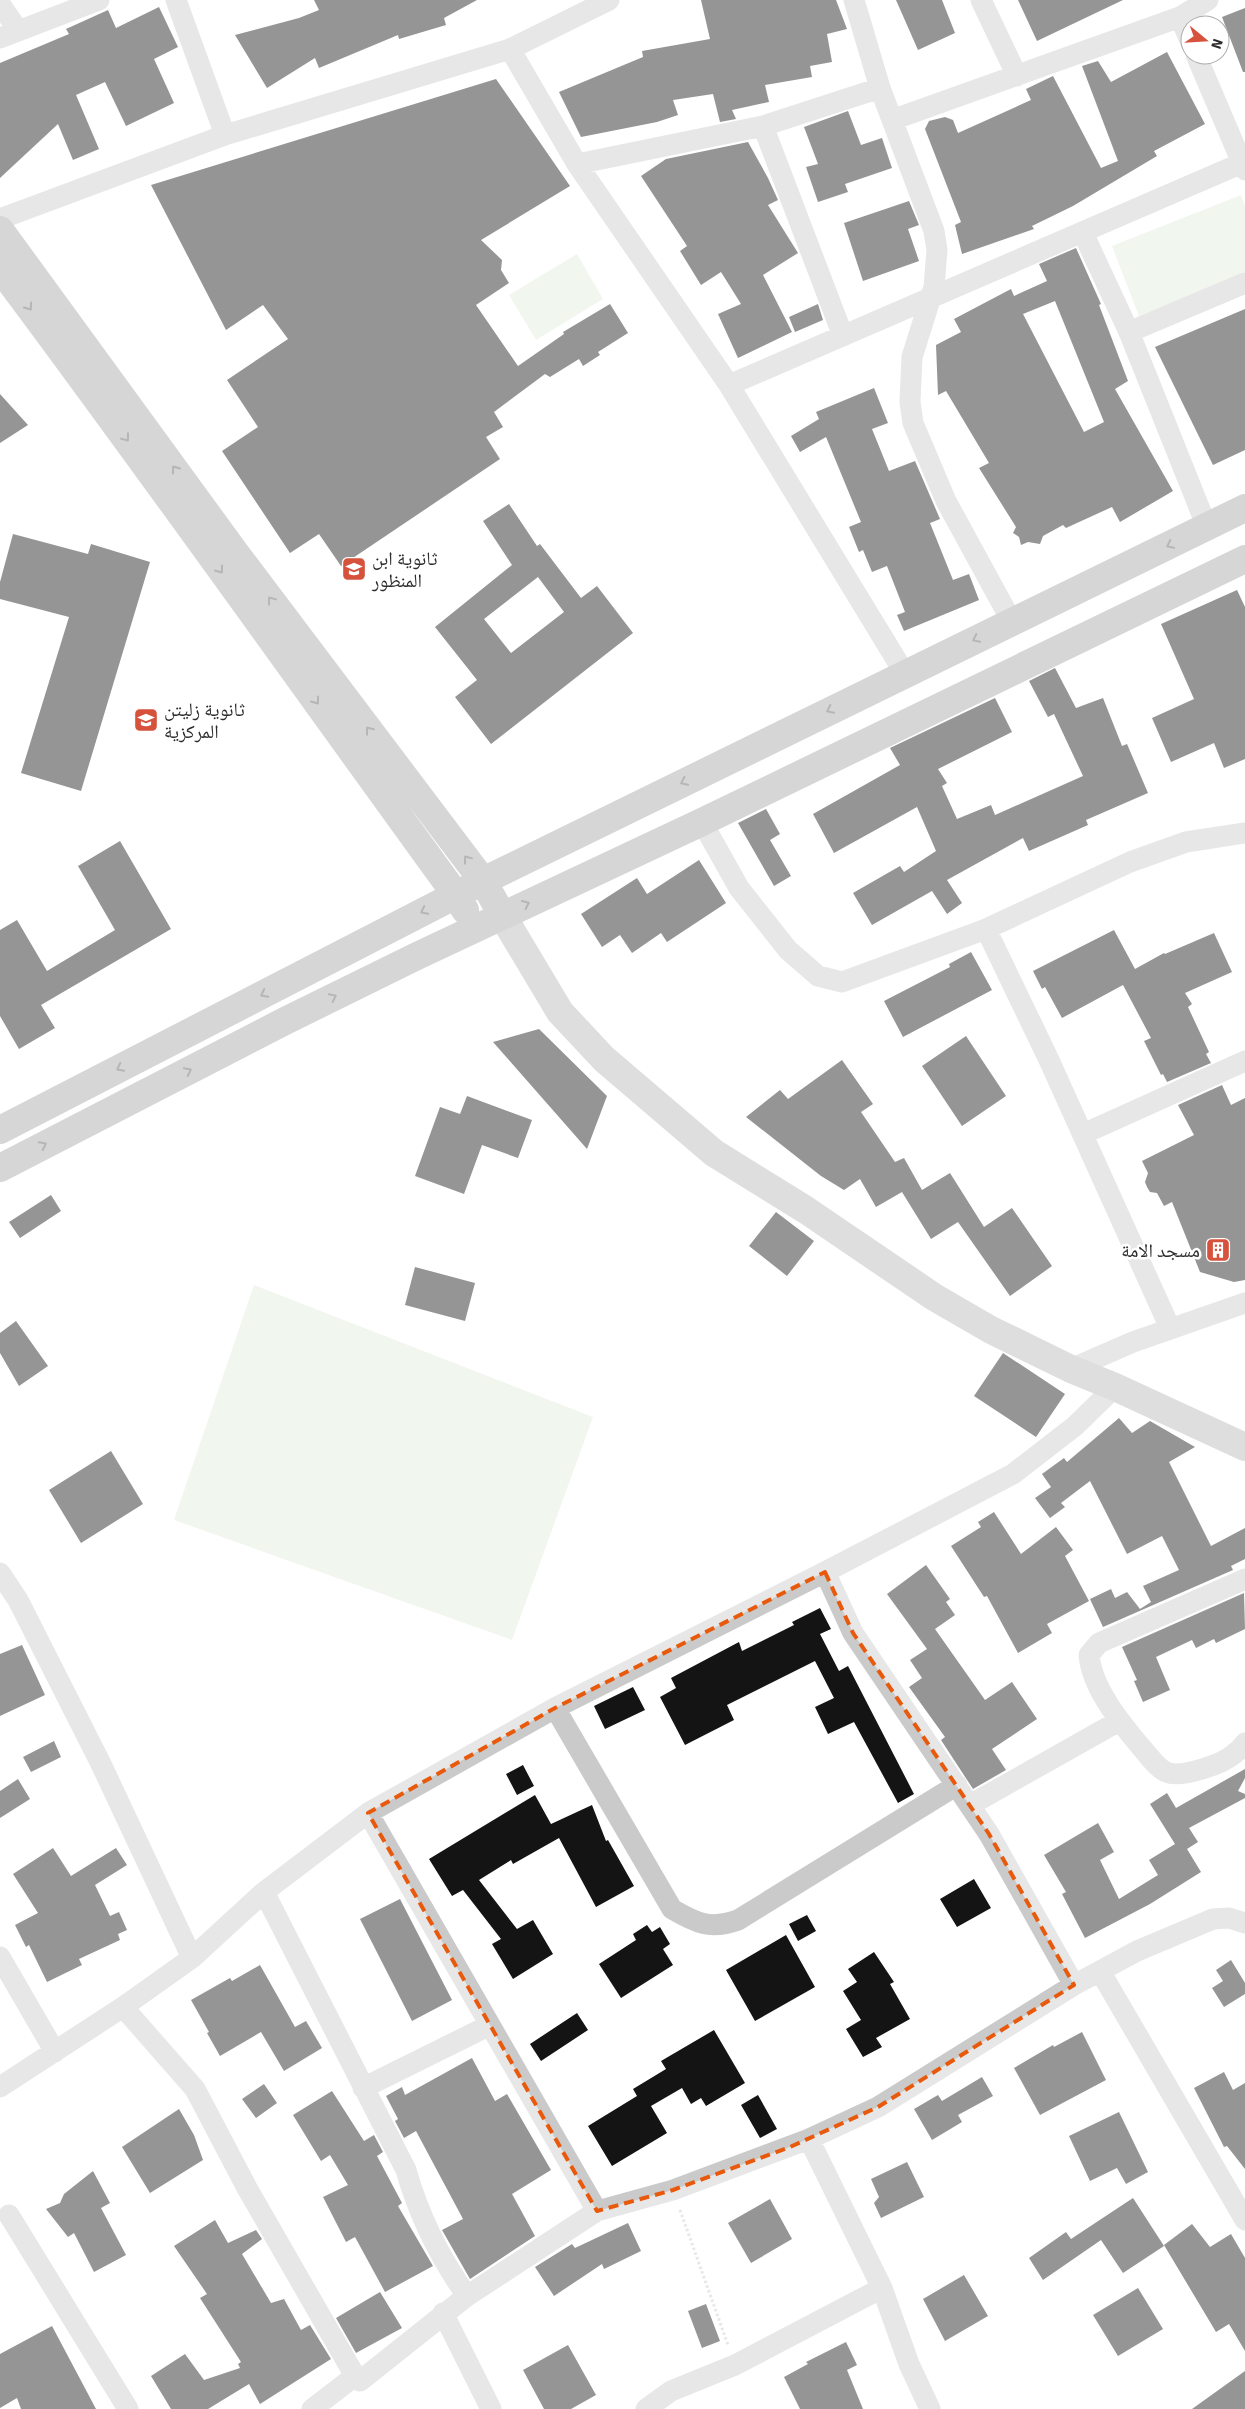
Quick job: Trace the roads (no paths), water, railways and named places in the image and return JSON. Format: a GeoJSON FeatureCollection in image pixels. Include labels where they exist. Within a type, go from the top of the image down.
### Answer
{"type":"FeatureCollection","features":[{"type":"Feature","properties":{"kind":"main road"},"geometry":{"type":"LineString","coordinates":[[0,230],[234,551],[483,880],[560,1012],[604,1059],[714,1153],[806,1210],[934,1297],[991,1330],[1071,1369],[1115,1387],[1245,1447]]}},
{"type":"Feature","properties":{"kind":"main road"},"geometry":{"type":"LineString","coordinates":[[0,268],[151,471],[215,564],[456,895],[475,928]]}},
{"type":"Feature","properties":{"kind":"main road"},"geometry":{"type":"LineString","coordinates":[[0,1130],[483,880],[1245,508]]}},
{"type":"Feature","properties":{"kind":"main road"},"geometry":{"type":"LineString","coordinates":[[0,1168],[285,1021],[475,928],[702,822],[1245,559]]}},
{"type":"Feature","properties":{"kind":"street"},"geometry":{"type":"LineString","coordinates":[[0,4],[9,34],[99,0]]}},
{"type":"Feature","properties":{"kind":"street"},"geometry":{"type":"LineString","coordinates":[[176,0],[226,135]]}},
{"type":"Feature","properties":{"kind":"street"},"geometry":{"type":"LineString","coordinates":[[0,219],[226,135],[510,49],[585,6],[609,0]]}},
{"type":"Feature","properties":{"kind":"street"},"geometry":{"type":"LineString","coordinates":[[854,0],[880,88],[934,231],[937,250],[934,288],[912,357],[910,402],[913,423],[946,501],[1012,622]]}},
{"type":"Feature","properties":{"kind":"street"},"geometry":{"type":"LineString","coordinates":[[981,0],[1017,76]]}},
{"type":"Feature","properties":{"kind":"street"},"geometry":{"type":"LineString","coordinates":[[1183,15],[1208,0]]}},
{"type":"Feature","properties":{"kind":"street"},"geometry":{"type":"LineString","coordinates":[[892,120],[1180,17]]}},
{"type":"Feature","properties":{"kind":"street"},"geometry":{"type":"LineString","coordinates":[[510,49],[577,164],[728,385],[905,674]]}},
{"type":"Feature","properties":{"kind":"street"},"geometry":{"type":"LineString","coordinates":[[728,385],[1244,166],[1200,65]]}},
{"type":"Feature","properties":{"kind":"street"},"geometry":{"type":"LineString","coordinates":[[577,164],[762,126],[880,88]]}},
{"type":"Feature","properties":{"kind":"street"},"geometry":{"type":"LineString","coordinates":[[762,126],[843,336]]}},
{"type":"Feature","properties":{"kind":"street"},"geometry":{"type":"LineString","coordinates":[[1083,233],[1129,332],[1207,526]]}},
{"type":"Feature","properties":{"kind":"street"},"geometry":{"type":"LineString","coordinates":[[1129,332],[1245,283]]}},
{"type":"Feature","properties":{"kind":"street"},"geometry":{"type":"LineString","coordinates":[[702,822],[738,888],[788,950],[818,976],[827,980],[842,982],[986,929],[1130,862],[1186,842],[1245,833]]}},
{"type":"Feature","properties":{"kind":"street"},"geometry":{"type":"LineString","coordinates":[[986,929],[1083,1134],[1170,1328]]}},
{"type":"Feature","properties":{"kind":"street"},"geometry":{"type":"LineString","coordinates":[[1083,1134],[1245,1061]]}},
{"type":"Feature","properties":{"kind":"street"},"geometry":{"type":"LineString","coordinates":[[1071,1369],[1170,1328],[1245,1303]]}},
{"type":"Feature","properties":{"kind":"street"},"geometry":{"type":"LineString","coordinates":[[0,2087],[123,2008],[192,1958],[264,1892],[368,1813],[555,1708],[1013,1474],[1075,1426],[1115,1387]]}},
{"type":"Feature","properties":{"kind":"street"},"geometry":{"type":"LineString","coordinates":[[824,1572],[853,1633],[917,1730],[958,1786],[1007,1864],[1074,1986]]}},
{"type":"Feature","properties":{"kind":"street"},"geometry":{"type":"LineString","coordinates":[[0,1573],[18,1600],[101,1764],[192,1958]]}},
{"type":"Feature","properties":{"kind":"street"},"geometry":{"type":"LineString","coordinates":[[1245,1579],[1099,1643],[1089,1655],[1090,1666],[1119,1721],[1157,1766],[1168,1773],[1179,1774],[1203,1768],[1234,1755],[1245,1743]]}},
{"type":"Feature","properties":{"kind":"street"},"geometry":{"type":"LineString","coordinates":[[555,1708],[672,1909],[687,1918],[708,1926],[724,1925],[738,1920],[958,1786]]}},
{"type":"Feature","properties":{"kind":"street"},"geometry":{"type":"LineString","coordinates":[[970,1805],[1119,1721]]}},
{"type":"Feature","properties":{"kind":"street"},"geometry":{"type":"LineString","coordinates":[[368,1813],[597,2211]]}},
{"type":"Feature","properties":{"kind":"street"},"geometry":{"type":"LineString","coordinates":[[264,1892],[406,2170],[414,2201],[443,2260],[467,2296]]}},
{"type":"Feature","properties":{"kind":"street"},"geometry":{"type":"LineString","coordinates":[[123,2008],[195,2089],[247,2188],[360,2381],[467,2296],[597,2211],[673,2190],[809,2139],[878,2107],[1074,1986],[1137,1951],[1214,1919],[1228,1918],[1245,1923]]}},
{"type":"Feature","properties":{"kind":"street"},"geometry":{"type":"LineString","coordinates":[[0,1957],[15,1979],[55,2052]]}},
{"type":"Feature","properties":{"kind":"street"},"geometry":{"type":"LineString","coordinates":[[1100,1971],[1245,2220]]}},
{"type":"Feature","properties":{"kind":"street"},"geometry":{"type":"LineString","coordinates":[[363,2088],[490,2025]]}},
{"type":"Feature","properties":{"kind":"street"},"geometry":{"type":"LineString","coordinates":[[809,2139],[882,2288],[909,2364],[930,2409]]}},
{"type":"Feature","properties":{"kind":"street"},"geometry":{"type":"LineString","coordinates":[[9,2215],[128,2409]]}},
{"type":"Feature","properties":{"kind":"street"},"geometry":{"type":"LineString","coordinates":[[646,2409],[671,2391],[735,2365],[882,2288]]}},
{"type":"Feature","properties":{"kind":"street"},"geometry":{"type":"LineString","coordinates":[[443,2314],[491,2409]]}},
{"type":"Feature","properties":{"kind":"street"},"geometry":{"type":"LineString","coordinates":[[312,2409],[356,2376]]}},
{"type":"Feature","properties":{"kind":"place","name":"ثانوية ابن المنظور"},"geometry":{"type":"Point","coordinates":[354,569]}},
{"type":"Feature","properties":{"kind":"place","name":"ثانوية زليتن المركزية"},"geometry":{"type":"Point","coordinates":[146,720]}},
{"type":"Feature","properties":{"kind":"place","name":"مسجد الامة"},"geometry":{"type":"Point","coordinates":[1218,1250]}}]}
